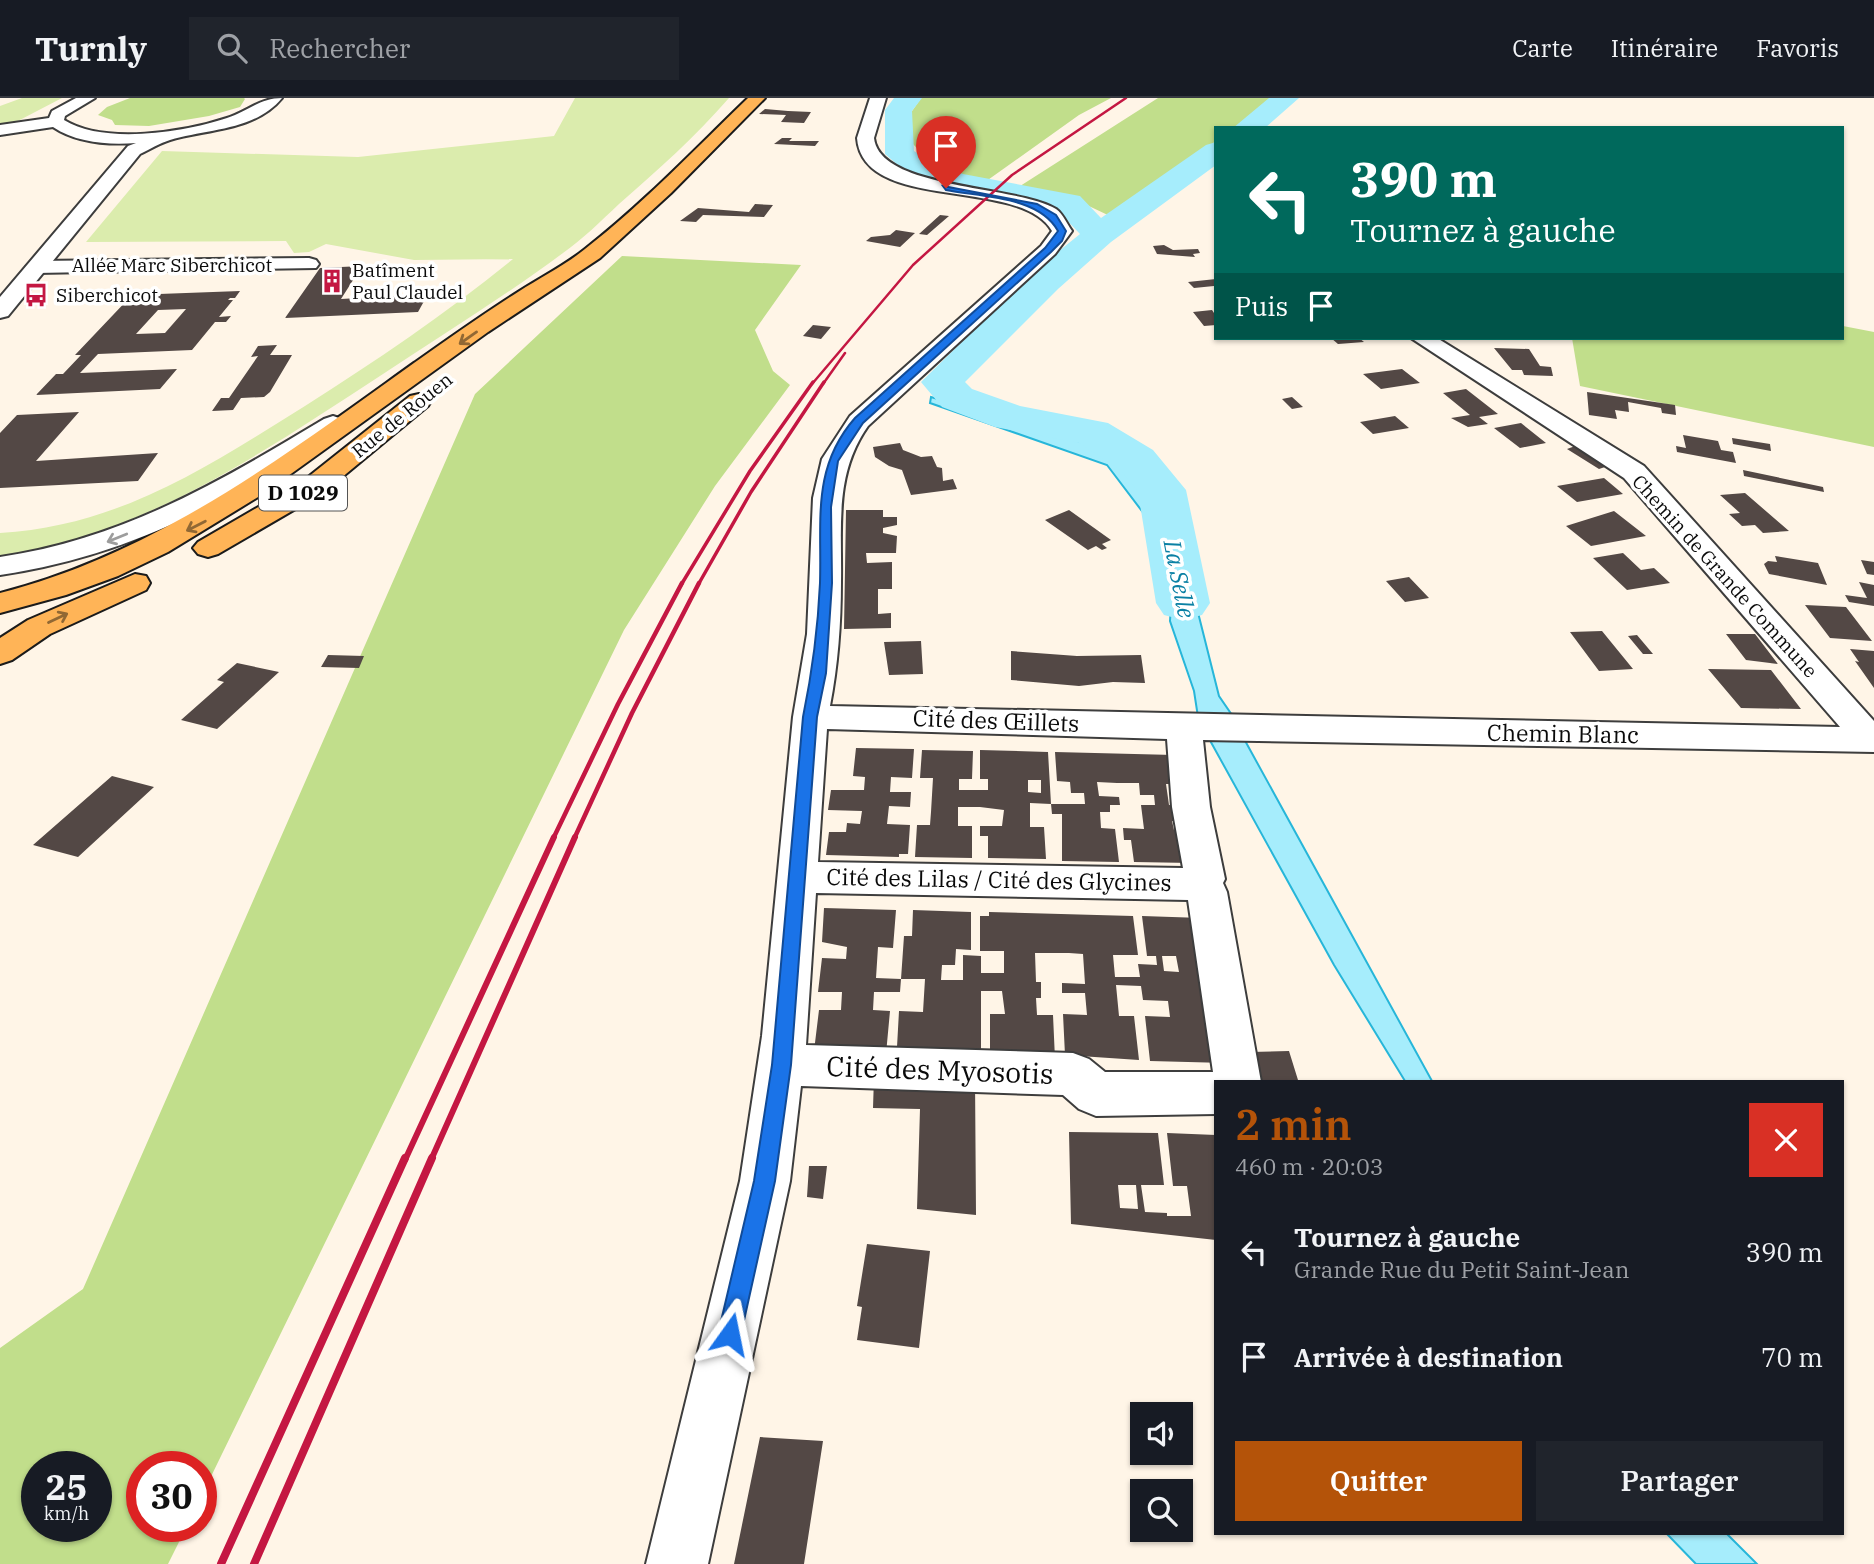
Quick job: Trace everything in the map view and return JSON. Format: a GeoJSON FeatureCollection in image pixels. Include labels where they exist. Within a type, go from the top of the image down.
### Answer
{"type":"FeatureCollection","features":[{"type":"Feature","properties":{"kind":"main road","name":"Rue de Rouen"},"geometry":{"type":"LineString","coordinates":[[0,603],[65,585],[127,561],[220,513],[533,292],[566,274],[648,205],[757,98]]}},
{"type":"Feature","properties":{"kind":"main road","name":"Rue de Rouen"},"geometry":{"type":"LineString","coordinates":[[0,652],[39,627],[224,540],[313,487],[533,309],[560,285],[566,274]]}},
{"type":"Feature","properties":{"kind":"main road"},"geometry":{"type":"LineString","coordinates":[[0,612],[8,625],[0,652]]}},
{"type":"Feature","properties":{"kind":"street"},"geometry":{"type":"LineString","coordinates":[[56,122],[58,114],[87,98]]}},
{"type":"Feature","properties":{"kind":"street"},"geometry":{"type":"LineString","coordinates":[[56,122],[61,128],[74,134],[127,144],[215,126],[248,116],[264,108],[274,98]]}},
{"type":"Feature","properties":{"kind":"street"},"geometry":{"type":"LineString","coordinates":[[677,1564],[765,1181],[782,1065],[810,717],[819,673],[826,583],[828,478],[841,445],[883,398],[1048,250],[1059,239],[1062,231],[1054,216],[1035,205],[928,184],[882,166],[870,154],[865,136],[878,98]]}},
{"type":"Feature","properties":{"kind":"street"},"geometry":{"type":"LineString","coordinates":[[0,130],[56,122]]}},
{"type":"Feature","properties":{"kind":"street"},"geometry":{"type":"LineString","coordinates":[[0,311],[127,144]]}},
{"type":"Feature","properties":{"kind":"street","name":"Allée Marc Siberchicot"},"geometry":{"type":"LineString","coordinates":[[36,267],[309,264]]}},
{"type":"Feature","properties":{"kind":"street","name":"Chemin de Grande Commune"},"geometry":{"type":"LineString","coordinates":[[1425,340],[1634,472],[1873,740]]}},
{"type":"Feature","properties":{"kind":"street"},"geometry":{"type":"LineString","coordinates":[[0,566],[83,552],[166,519],[222,491],[393,390]]}},
{"type":"Feature","properties":{"kind":"street","name":"Cité des Œillets"},"geometry":{"type":"LineString","coordinates":[[810,717],[1255,728]]}},
{"type":"Feature","properties":{"kind":"street"},"geometry":{"type":"LineString","coordinates":[[1190,728],[1185,741],[1191,807],[1205,879],[1201,884],[1207,892],[1238,1080]]}},
{"type":"Feature","properties":{"kind":"street","name":"Chemin Blanc"},"geometry":{"type":"LineString","coordinates":[[1255,728],[1873,740]]}},
{"type":"Feature","properties":{"kind":"street","name":"Cité des Lilas / Cité des Glycines"},"geometry":{"type":"LineString","coordinates":[[796,877],[1201,884]]}},
{"type":"Feature","properties":{"kind":"street","name":"Cité des Myosotis"},"geometry":{"type":"LineString","coordinates":[[782,1065],[1073,1074],[1096,1094],[1214,1093]]}},
{"type":"Feature","properties":{"kind":"green space"},"geometry":{"type":"Polygon","coordinates":[[[22,98],[62,98],[14,123],[0,126],[0,106],[22,98]]]}},
{"type":"Feature","properties":{"kind":"green space"},"geometry":{"type":"Polygon","coordinates":[[[130,98],[245,99],[240,107],[209,116],[149,126],[115,125],[112,120],[98,115],[107,107],[130,98]]]}},
{"type":"Feature","properties":{"kind":"green space"},"geometry":{"type":"Polygon","coordinates":[[[575,98],[729,98],[676,153],[570,248],[497,300],[293,432],[201,486],[153,510],[104,530],[53,545],[0,556],[0,533],[43,528],[84,519],[123,506],[160,490],[233,451],[385,354],[513,259],[414,260],[326,244],[309,252],[294,253],[286,241],[86,242],[162,151],[358,157],[554,136],[575,98]]]}},
{"type":"Feature","properties":{"kind":"green space"},"geometry":{"type":"Polygon","coordinates":[[[921,98],[1111,98],[1079,115],[985,182],[945,168],[928,158],[912,143],[910,114],[921,98]]]}},
{"type":"Feature","properties":{"kind":"green space"},"geometry":{"type":"Polygon","coordinates":[[[1158,98],[1275,98],[1237,126],[1214,126],[1214,142],[1112,217],[1074,199],[1017,188],[1158,98]]]}},
{"type":"Feature","properties":{"kind":"green space"},"geometry":{"type":"Polygon","coordinates":[[[622,256],[801,265],[755,330],[773,371],[790,385],[715,486],[624,630],[217,1464],[217,1451],[126,1451],[126,1542],[179,1542],[168,1564],[0,1564],[0,1348],[83,1289],[475,394],[622,256]]]}},
{"type":"Feature","properties":{"kind":"green space"},"geometry":{"type":"Polygon","coordinates":[[[1844,326],[1874,332],[1874,447],[1580,386],[1572,340],[1844,340],[1844,326]]]}},
{"type":"Feature","properties":{"kind":"water"},"geometry":{"type":"Polygon","coordinates":[[[931,397],[1094,446],[1129,464],[1177,529],[1219,696],[1234,718],[1198,717],[1194,691],[1170,621],[1171,604],[1154,527],[1107,465],[930,403],[931,397]]]}},
{"type":"Feature","properties":{"kind":"water"},"geometry":{"type":"Polygon","coordinates":[[[1207,735],[1243,737],[1431,1080],[1404,1080],[1334,965],[1207,735]]]}},
{"type":"Feature","properties":{"kind":"water"},"geometry":{"type":"Polygon","coordinates":[[[1668,1535],[1728,1535],[1757,1564],[1696,1564],[1668,1535]]]}},
{"type":"Feature","properties":{"kind":"building"},"geometry":{"type":"Polygon","coordinates":[[[765,109],[811,112],[804,123],[781,122],[786,115],[759,114],[765,109]]]}},
{"type":"Feature","properties":{"kind":"building"},"geometry":{"type":"Polygon","coordinates":[[[782,138],[792,138],[789,141],[819,141],[815,146],[774,144],[782,138]]]}},
{"type":"Feature","properties":{"kind":"building"},"geometry":{"type":"Polygon","coordinates":[[[755,204],[773,205],[764,217],[703,215],[696,222],[680,221],[698,208],[749,212],[755,204]]]}},
{"type":"Feature","properties":{"kind":"building"},"geometry":{"type":"Polygon","coordinates":[[[940,215],[949,216],[927,235],[919,234],[940,215]]]}},
{"type":"Feature","properties":{"kind":"building"},"geometry":{"type":"Polygon","coordinates":[[[896,230],[915,233],[900,247],[866,241],[871,237],[890,235],[896,230]]]}},
{"type":"Feature","properties":{"kind":"building"},"geometry":{"type":"Polygon","coordinates":[[[1164,245],[1173,250],[1198,249],[1200,253],[1193,254],[1195,257],[1157,254],[1153,246],[1164,245]]]}},
{"type":"Feature","properties":{"kind":"building","name":"Batîment Paul Claudel"},"geometry":{"type":"Polygon","coordinates":[[[362,266],[341,299],[428,294],[418,312],[285,318],[320,268],[362,266]]]}},
{"type":"Feature","properties":{"kind":"building"},"geometry":{"type":"Polygon","coordinates":[[[1214,279],[1214,286],[1194,288],[1188,282],[1214,279]]]}},
{"type":"Feature","properties":{"kind":"building"},"geometry":{"type":"Polygon","coordinates":[[[240,291],[235,298],[228,300],[233,300],[219,317],[231,316],[226,322],[215,322],[192,350],[98,354],[80,373],[177,369],[160,389],[36,395],[56,374],[63,374],[81,355],[75,355],[132,295],[240,291]],[[186,309],[158,310],[136,334],[165,333],[186,309]]]}},
{"type":"Feature","properties":{"kind":"building"},"geometry":{"type":"Polygon","coordinates":[[[1212,310],[1214,325],[1204,326],[1193,312],[1212,310]]]}},
{"type":"Feature","properties":{"kind":"building"},"geometry":{"type":"Polygon","coordinates":[[[813,325],[831,327],[821,339],[803,336],[813,325]]]}},
{"type":"Feature","properties":{"kind":"building"},"geometry":{"type":"Polygon","coordinates":[[[1333,340],[1364,342],[1338,344],[1333,340]]]}},
{"type":"Feature","properties":{"kind":"building"},"geometry":{"type":"Polygon","coordinates":[[[277,345],[270,355],[292,355],[270,392],[264,397],[241,398],[233,410],[212,411],[221,398],[229,398],[258,356],[251,357],[258,346],[277,345]]]}},
{"type":"Feature","properties":{"kind":"building"},"geometry":{"type":"Polygon","coordinates":[[[1494,348],[1529,349],[1540,366],[1551,367],[1553,376],[1524,375],[1522,370],[1512,370],[1494,348]]]}},
{"type":"Feature","properties":{"kind":"building"},"geometry":{"type":"Polygon","coordinates":[[[1402,369],[1420,383],[1381,389],[1363,374],[1402,369]]]}},
{"type":"Feature","properties":{"kind":"building"},"geometry":{"type":"Polygon","coordinates":[[[1466,389],[1498,414],[1479,417],[1488,424],[1468,427],[1451,418],[1470,415],[1443,393],[1466,389]]]}},
{"type":"Feature","properties":{"kind":"building"},"geometry":{"type":"Polygon","coordinates":[[[1587,392],[1675,405],[1676,415],[1662,413],[1661,408],[1628,402],[1629,412],[1615,410],[1617,419],[1589,415],[1587,392]]]}},
{"type":"Feature","properties":{"kind":"building"},"geometry":{"type":"Polygon","coordinates":[[[1292,397],[1303,407],[1292,409],[1282,399],[1292,397]]]}},
{"type":"Feature","properties":{"kind":"building"},"geometry":{"type":"Polygon","coordinates":[[[79,412],[36,461],[158,453],[138,481],[0,488],[0,433],[17,415],[79,412]]]}},
{"type":"Feature","properties":{"kind":"building"},"geometry":{"type":"Polygon","coordinates":[[[1395,416],[1409,428],[1373,434],[1360,422],[1395,416]]]}},
{"type":"Feature","properties":{"kind":"building"},"geometry":{"type":"Polygon","coordinates":[[[1521,423],[1546,443],[1520,448],[1494,428],[1521,423]]]}},
{"type":"Feature","properties":{"kind":"building"},"geometry":{"type":"Polygon","coordinates":[[[1683,435],[1718,441],[1721,450],[1733,452],[1736,463],[1677,452],[1676,446],[1686,448],[1683,435]]]}},
{"type":"Feature","properties":{"kind":"building"},"geometry":{"type":"Polygon","coordinates":[[[1732,438],[1770,444],[1771,451],[1733,444],[1732,438]]]}},
{"type":"Feature","properties":{"kind":"building"},"geometry":{"type":"Polygon","coordinates":[[[900,443],[903,450],[921,457],[932,456],[937,467],[942,468],[943,481],[953,479],[957,489],[911,495],[902,470],[875,457],[873,447],[900,443]]]}},
{"type":"Feature","properties":{"kind":"building"},"geometry":{"type":"Polygon","coordinates":[[[1578,445],[1611,465],[1599,469],[1567,449],[1578,445]]]}},
{"type":"Feature","properties":{"kind":"building"},"geometry":{"type":"Polygon","coordinates":[[[1743,470],[1823,487],[1824,492],[1744,476],[1743,470]]]}},
{"type":"Feature","properties":{"kind":"building"},"geometry":{"type":"Polygon","coordinates":[[[1604,478],[1623,494],[1577,502],[1557,486],[1604,478]]]}},
{"type":"Feature","properties":{"kind":"building"},"geometry":{"type":"Polygon","coordinates":[[[1745,493],[1789,531],[1763,533],[1755,525],[1742,526],[1729,514],[1740,513],[1720,495],[1745,493]]]}},
{"type":"Feature","properties":{"kind":"building"},"geometry":{"type":"Polygon","coordinates":[[[846,510],[883,510],[883,517],[897,517],[897,525],[883,528],[883,533],[897,536],[896,553],[866,553],[867,563],[892,562],[892,589],[878,589],[878,614],[891,613],[891,628],[844,629],[846,510]]]}},
{"type":"Feature","properties":{"kind":"building"},"geometry":{"type":"Polygon","coordinates":[[[1069,510],[1111,540],[1102,544],[1107,548],[1102,550],[1096,546],[1088,550],[1045,520],[1069,510]]]}},
{"type":"Feature","properties":{"kind":"building"},"geometry":{"type":"Polygon","coordinates":[[[1614,511],[1646,536],[1591,546],[1566,526],[1614,511]]]}},
{"type":"Feature","properties":{"kind":"building"},"geometry":{"type":"Polygon","coordinates":[[[1623,553],[1641,570],[1654,568],[1670,583],[1627,590],[1593,558],[1623,553]]]}},
{"type":"Feature","properties":{"kind":"building"},"geometry":{"type":"Polygon","coordinates":[[[1775,556],[1818,563],[1827,585],[1769,574],[1764,564],[1768,561],[1777,562],[1775,556]]]}},
{"type":"Feature","properties":{"kind":"building"},"geometry":{"type":"Polygon","coordinates":[[[1861,560],[1874,562],[1874,575],[1867,574],[1861,560]]]}},
{"type":"Feature","properties":{"kind":"building"},"geometry":{"type":"Polygon","coordinates":[[[1409,577],[1429,598],[1405,602],[1386,581],[1409,577]]]}},
{"type":"Feature","properties":{"kind":"building"},"geometry":{"type":"Polygon","coordinates":[[[1859,582],[1874,585],[1874,606],[1849,602],[1845,595],[1867,598],[1859,582]]]}},
{"type":"Feature","properties":{"kind":"building"},"geometry":{"type":"Polygon","coordinates":[[[1805,605],[1846,607],[1872,641],[1830,638],[1805,605]]]}},
{"type":"Feature","properties":{"kind":"building"},"geometry":{"type":"Polygon","coordinates":[[[1602,631],[1633,669],[1599,671],[1570,632],[1602,631]]]}},
{"type":"Feature","properties":{"kind":"building"},"geometry":{"type":"Polygon","coordinates":[[[1726,634],[1755,634],[1778,664],[1746,660],[1726,634]]]}},
{"type":"Feature","properties":{"kind":"building"},"geometry":{"type":"Polygon","coordinates":[[[1637,635],[1653,654],[1643,654],[1628,636],[1637,635]]]}},
{"type":"Feature","properties":{"kind":"building"},"geometry":{"type":"Polygon","coordinates":[[[921,641],[923,674],[889,675],[884,642],[921,641]]]}},
{"type":"Feature","properties":{"kind":"building"},"geometry":{"type":"Polygon","coordinates":[[[1850,649],[1874,651],[1874,688],[1855,661],[1859,662],[1850,649]]]}},
{"type":"Feature","properties":{"kind":"building"},"geometry":{"type":"Polygon","coordinates":[[[1011,651],[1077,656],[1141,655],[1145,683],[1113,682],[1079,686],[1011,680],[1011,651]]]}},
{"type":"Feature","properties":{"kind":"building"},"geometry":{"type":"Polygon","coordinates":[[[328,655],[364,656],[359,668],[321,667],[328,655]]]}},
{"type":"Feature","properties":{"kind":"building"},"geometry":{"type":"Polygon","coordinates":[[[237,663],[279,672],[217,729],[181,720],[224,682],[217,680],[237,663]]]}},
{"type":"Feature","properties":{"kind":"building"},"geometry":{"type":"Polygon","coordinates":[[[1708,669],[1771,670],[1801,709],[1741,708],[1708,669]]]}},
{"type":"Feature","properties":{"kind":"building"},"geometry":{"type":"Polygon","coordinates":[[[856,748],[914,749],[912,778],[891,777],[890,792],[911,792],[910,807],[889,806],[887,824],[910,825],[908,854],[899,854],[899,857],[826,855],[829,832],[846,832],[847,823],[860,824],[862,811],[828,810],[831,790],[864,790],[865,777],[853,776],[856,748]]]}},
{"type":"Feature","properties":{"kind":"building"},"geometry":{"type":"Polygon","coordinates":[[[922,750],[973,751],[972,779],[959,779],[959,790],[988,790],[988,779],[980,779],[980,750],[1048,752],[1051,804],[1030,803],[1030,827],[1044,827],[1046,859],[988,858],[988,836],[980,836],[980,826],[1002,826],[1004,810],[980,807],[958,807],[958,826],[972,826],[972,858],[915,857],[917,825],[930,825],[931,812],[933,778],[920,778],[922,750]],[[1028,780],[1028,792],[1041,793],[1041,780],[1028,780]]]}},
{"type":"Feature","properties":{"kind":"building"},"geometry":{"type":"Polygon","coordinates":[[[1055,752],[1174,755],[1179,784],[1166,784],[1169,805],[1183,806],[1186,821],[1172,821],[1174,830],[1187,830],[1192,863],[1134,862],[1131,840],[1124,840],[1123,828],[1144,829],[1141,805],[1155,805],[1154,795],[1140,795],[1139,783],[1097,782],[1099,796],[1119,797],[1120,805],[1110,805],[1110,812],[1100,812],[1101,828],[1115,829],[1119,862],[1062,861],[1062,814],[1052,814],[1051,804],[1085,804],[1084,793],[1071,793],[1070,782],[1057,781],[1055,752]]]}},
{"type":"Feature","properties":{"kind":"building"},"geometry":{"type":"Polygon","coordinates":[[[112,776],[154,787],[78,857],[33,845],[112,776]]]}},
{"type":"Feature","properties":{"kind":"building"},"geometry":{"type":"Polygon","coordinates":[[[824,908],[896,910],[893,948],[878,947],[876,978],[901,979],[900,992],[874,992],[873,1010],[890,1011],[886,1054],[814,1051],[819,1010],[841,1010],[842,992],[818,992],[822,958],[846,959],[847,947],[822,942],[824,908]]]}},
{"type":"Feature","properties":{"kind":"building"},"geometry":{"type":"Polygon","coordinates":[[[913,910],[971,912],[971,950],[956,949],[955,965],[942,965],[941,980],[963,980],[963,955],[981,956],[981,973],[1004,973],[1004,951],[980,951],[980,916],[989,916],[989,912],[1133,916],[1138,955],[1113,955],[1115,977],[1140,977],[1138,964],[1157,965],[1156,956],[1147,956],[1142,916],[1202,918],[1226,1063],[1150,1061],[1145,1016],[1170,1017],[1168,1001],[1143,1000],[1141,986],[1116,985],[1119,1016],[1134,1016],[1139,1060],[1065,1055],[1063,1014],[1087,1015],[1085,993],[1062,993],[1062,983],[1085,984],[1083,954],[1069,953],[1035,953],[1036,982],[1041,982],[1041,998],[1036,998],[1037,1015],[1053,1015],[1055,1059],[990,1057],[990,1014],[1005,1014],[1002,991],[981,991],[981,1052],[905,1055],[905,1047],[897,1047],[899,1011],[923,1012],[925,979],[901,979],[904,936],[912,936],[913,910]],[[1162,956],[1164,971],[1179,972],[1176,956],[1162,956]]]}},
{"type":"Feature","properties":{"kind":"building"},"geometry":{"type":"Polygon","coordinates":[[[1289,1051],[1298,1080],[1255,1080],[1250,1052],[1289,1051]]]}},
{"type":"Feature","properties":{"kind":"building"},"geometry":{"type":"Polygon","coordinates":[[[874,1077],[975,1078],[976,1215],[917,1209],[920,1109],[873,1108],[874,1077]]]}},
{"type":"Feature","properties":{"kind":"building"},"geometry":{"type":"Polygon","coordinates":[[[1069,1132],[1158,1133],[1164,1185],[1141,1185],[1145,1212],[1167,1213],[1167,1216],[1191,1216],[1187,1186],[1173,1186],[1167,1133],[1214,1135],[1214,1240],[1071,1224],[1069,1132]],[[1118,1185],[1120,1208],[1138,1209],[1136,1185],[1118,1185]]]}},
{"type":"Feature","properties":{"kind":"building"},"geometry":{"type":"Polygon","coordinates":[[[809,1166],[827,1166],[823,1199],[807,1197],[809,1166]]]}},
{"type":"Feature","properties":{"kind":"building"},"geometry":{"type":"Polygon","coordinates":[[[867,1244],[930,1251],[919,1348],[857,1340],[862,1307],[857,1306],[867,1244]]]}},
{"type":"Feature","properties":{"kind":"building"},"geometry":{"type":"Polygon","coordinates":[[[760,1437],[823,1441],[804,1564],[734,1564],[760,1437]]]}},
{"type":"Feature","properties":{"kind":"waterway","name":"La Selle"},"geometry":{"type":"LineString","coordinates":[[909,98],[898,110],[900,154],[918,167],[956,182],[1069,203],[1099,235]]}},
{"type":"Feature","properties":{"kind":"waterway","name":"La Selle"},"geometry":{"type":"LineString","coordinates":[[1250,126],[1286,98]]}},
{"type":"Feature","properties":{"kind":"waterway","name":"La Selle"},"geometry":{"type":"LineString","coordinates":[[1099,235],[1214,152]]}},
{"type":"Feature","properties":{"kind":"waterway","name":"La Selle"},"geometry":{"type":"LineString","coordinates":[[1099,235],[1045,281],[942,382],[957,398],[1011,418],[1092,432],[1137,460],[1162,490],[1183,603]]}},
{"type":"Feature","properties":{"kind":"railway"},"geometry":{"type":"LineString","coordinates":[[812,384],[913,265],[1012,175],[1126,98]]}},
{"type":"Feature","properties":{"kind":"railway"},"geometry":{"type":"LineString","coordinates":[[823,384],[845,353]]}},
{"type":"Feature","properties":{"kind":"railway"},"geometry":{"type":"LineString","coordinates":[[681,585],[750,471],[813,382]]}},
{"type":"Feature","properties":{"kind":"railway"},"geometry":{"type":"LineString","coordinates":[[698,585],[751,492],[824,382]]}},
{"type":"Feature","properties":{"kind":"railway"},"geometry":{"type":"LineString","coordinates":[[553,839],[618,704],[682,583]]}},
{"type":"Feature","properties":{"kind":"railway"},"geometry":{"type":"LineString","coordinates":[[574,839],[632,713],[699,583]]}},
{"type":"Feature","properties":{"kind":"railway"},"geometry":{"type":"LineString","coordinates":[[405,1160],[554,837]]}},
{"type":"Feature","properties":{"kind":"railway"},"geometry":{"type":"LineString","coordinates":[[431,1160],[575,837]]}},
{"type":"Feature","properties":{"kind":"railway"},"geometry":{"type":"LineString","coordinates":[[221,1564],[405,1158]]}},
{"type":"Feature","properties":{"kind":"railway"},"geometry":{"type":"LineString","coordinates":[[254,1564],[432,1158]]}},
{"type":"Feature","properties":{"kind":"place","name":"Batîment Paul Claudel"},"geometry":{"type":"Point","coordinates":[332,281]}},
{"type":"Feature","properties":{"kind":"place","name":"Siberchicot"},"geometry":{"type":"Point","coordinates":[36,295]}},
{"type":"Feature","properties":{"kind":"route"},"geometry":{"type":"LineString","coordinates":[[730,1334],[765,1181],[782,1065],[801,810],[810,717],[819,673],[826,583],[825,507],[833,461],[848,433],[859,421],[1048,250],[1059,239],[1062,231],[1054,216],[1035,205],[946,188]]}}]}
